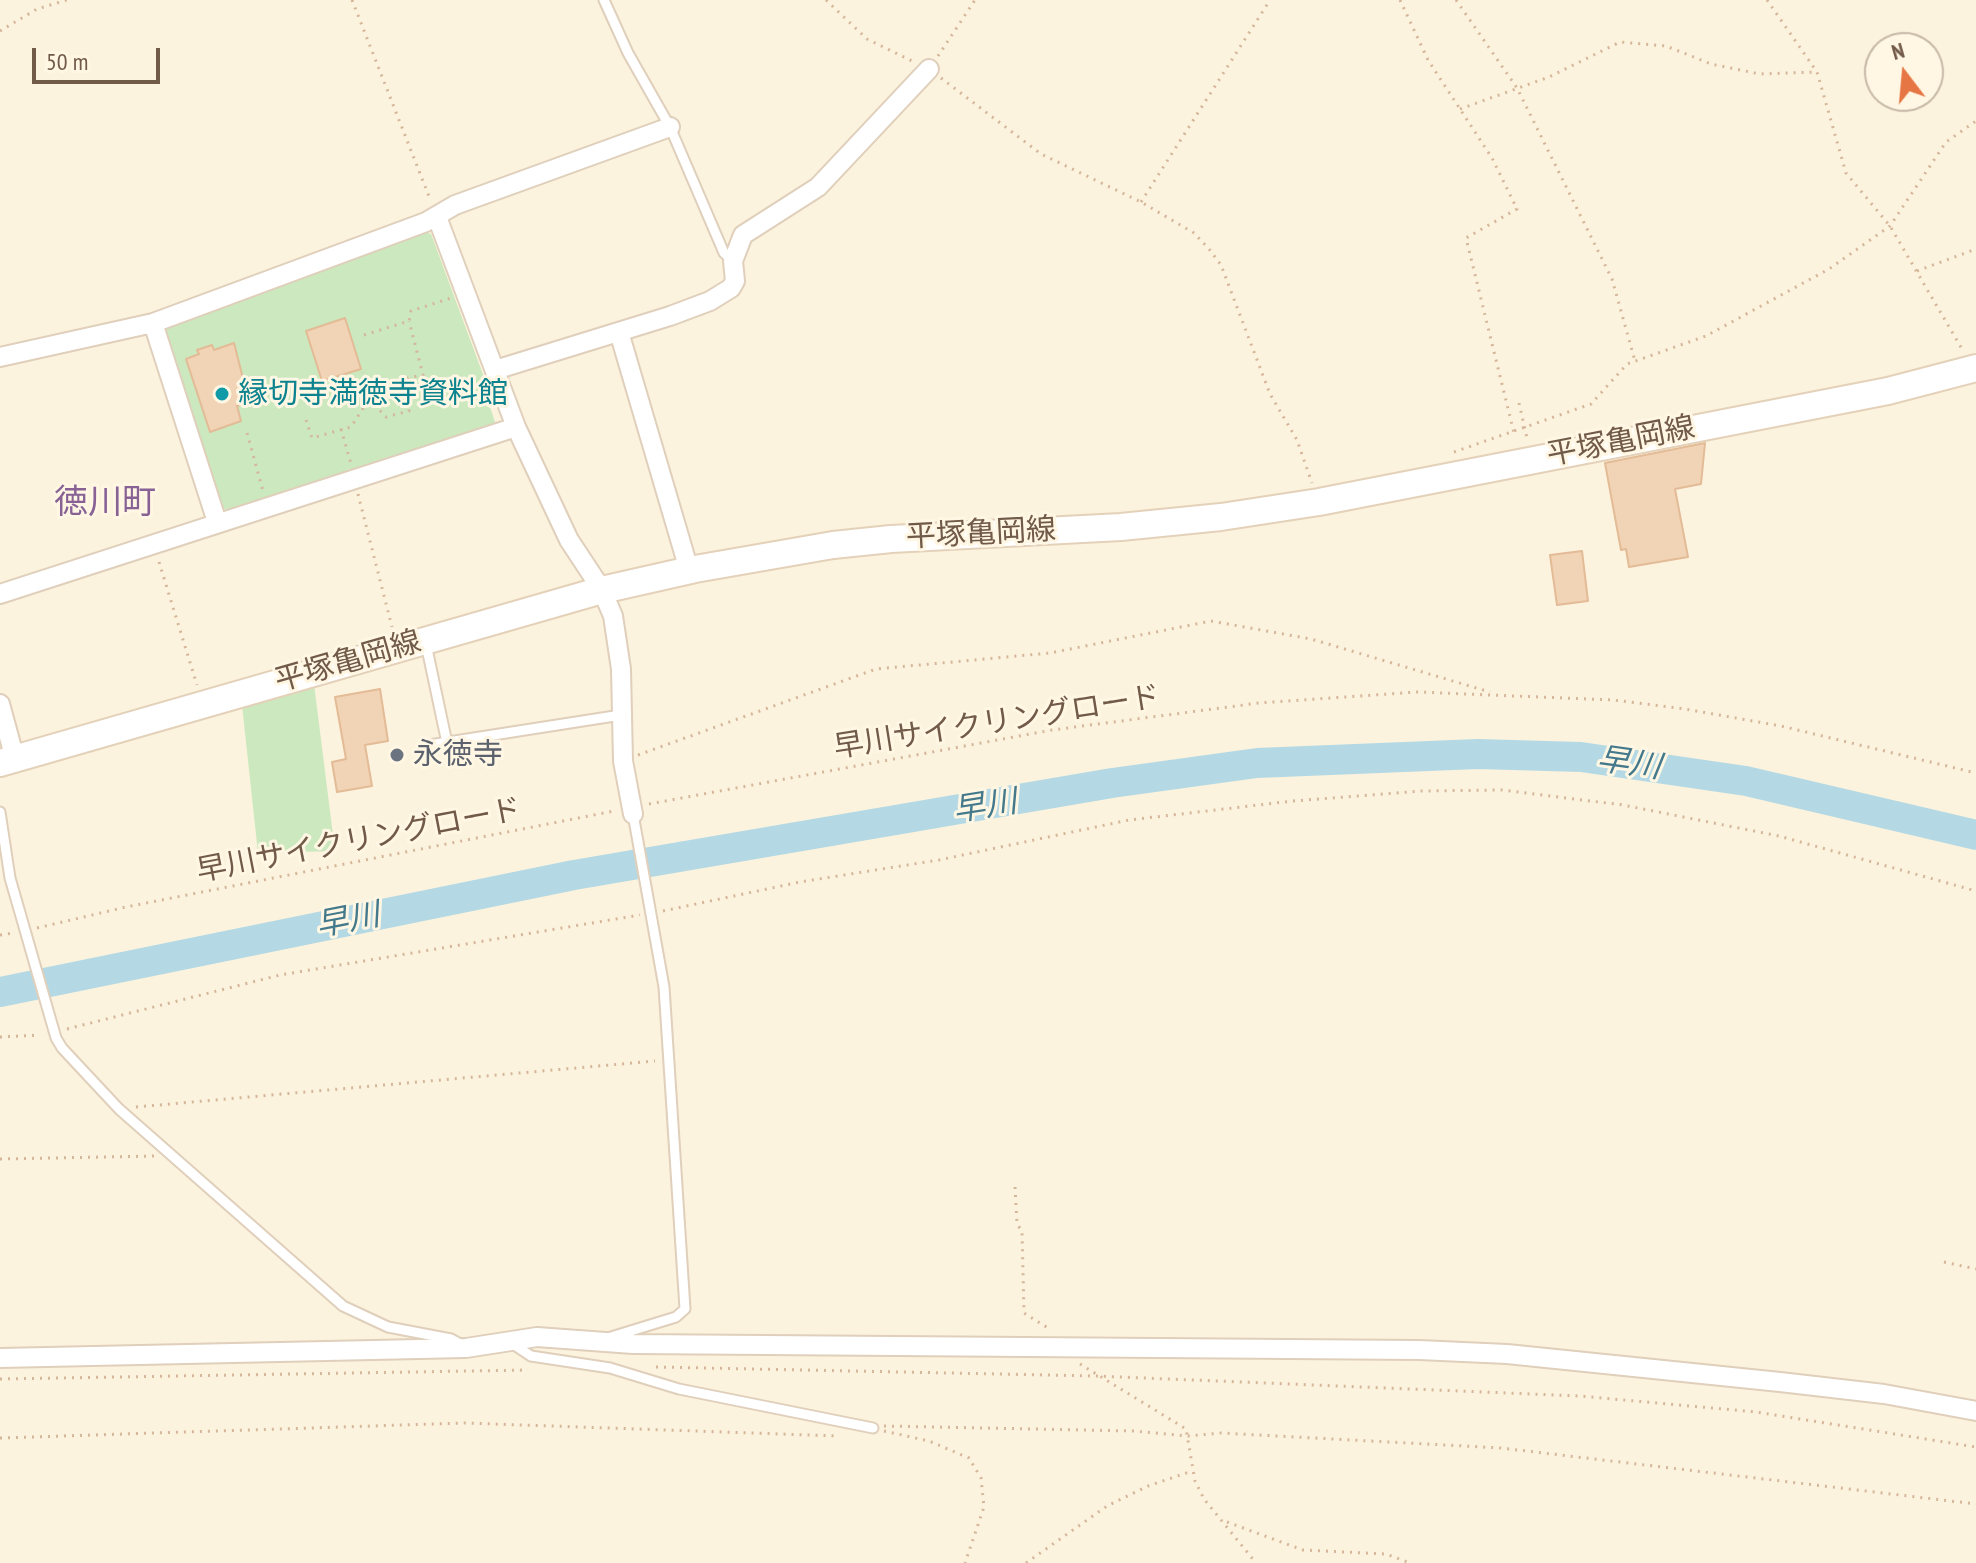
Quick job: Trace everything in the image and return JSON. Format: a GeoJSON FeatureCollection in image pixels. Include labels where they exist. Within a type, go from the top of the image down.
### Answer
{"type":"FeatureCollection","features":[{"type":"Feature","properties":{"kind":"main road","name":"平塚亀岡線"},"geometry":{"type":"LineString","coordinates":[[7,761],[602,590],[689,570],[833,545],[1121,527],[1221,517],[1319,502],[1888,391],[1975,370]]}},
{"type":"Feature","properties":{"kind":"street"},"geometry":{"type":"LineString","coordinates":[[495,370],[565,346],[619,332],[720,294],[735,281],[733,261],[743,235],[818,187],[929,69]]}},
{"type":"Feature","properties":{"kind":"street"},"geometry":{"type":"LineString","coordinates":[[0,357],[153,323],[437,217],[455,205],[670,127]]}},
{"type":"Feature","properties":{"kind":"street"},"geometry":{"type":"LineString","coordinates":[[437,217],[516,427],[569,540],[602,590],[613,616],[618,643],[623,761],[633,810]]}},
{"type":"Feature","properties":{"kind":"street"},"geometry":{"type":"LineString","coordinates":[[153,323],[217,522]]}},
{"type":"Feature","properties":{"kind":"street"},"geometry":{"type":"LineString","coordinates":[[619,332],[689,570]]}},
{"type":"Feature","properties":{"kind":"street"},"geometry":{"type":"LineString","coordinates":[[0,594],[516,427]]}},
{"type":"Feature","properties":{"kind":"street"},"geometry":{"type":"LineString","coordinates":[[0,704],[7,761]]}},
{"type":"Feature","properties":{"kind":"street"},"geometry":{"type":"LineString","coordinates":[[0,1358],[466,1348],[537,1337],[604,1339],[633,1344],[1507,1354],[1884,1394],[1976,1411]]}},
{"type":"Feature","properties":{"kind":"lane"},"geometry":{"type":"LineString","coordinates":[[604,0],[628,53],[670,127],[724,253],[733,261]]}},
{"type":"Feature","properties":{"kind":"lane"},"geometry":{"type":"LineString","coordinates":[[425,640],[447,743]]}},
{"type":"Feature","properties":{"kind":"lane"},"geometry":{"type":"LineString","coordinates":[[429,745],[621,715]]}},
{"type":"Feature","properties":{"kind":"lane"},"geometry":{"type":"LineString","coordinates":[[604,1339],[676,1317],[685,1309],[670,1059],[652,910],[633,810]]}},
{"type":"Feature","properties":{"kind":"lane"},"geometry":{"type":"LineString","coordinates":[[0,812],[10,878],[62,1048],[119,1109],[343,1306],[388,1327],[451,1339],[466,1348]]}},
{"type":"Feature","properties":{"kind":"lane"},"geometry":{"type":"LineString","coordinates":[[510,1342],[531,1356],[610,1368],[679,1389],[873,1428]]}},
{"type":"Feature","properties":{"kind":"path"},"geometry":{"type":"LineString","coordinates":[[0,31],[37,9],[67,0]]}},
{"type":"Feature","properties":{"kind":"path"},"geometry":{"type":"LineString","coordinates":[[352,0],[437,217]]}},
{"type":"Feature","properties":{"kind":"path"},"geometry":{"type":"LineString","coordinates":[[826,0],[867,39],[929,69],[1041,154],[1141,202],[1194,233],[1221,265],[1270,394],[1297,440],[1319,502]]}},
{"type":"Feature","properties":{"kind":"path"},"geometry":{"type":"LineString","coordinates":[[929,69],[975,0]]}},
{"type":"Feature","properties":{"kind":"path"},"geometry":{"type":"LineString","coordinates":[[1141,202],[1270,0]]}},
{"type":"Feature","properties":{"kind":"path"},"geometry":{"type":"LineString","coordinates":[[1400,0],[1428,60],[1492,158],[1517,209],[1466,238],[1514,433]]}},
{"type":"Feature","properties":{"kind":"path"},"geometry":{"type":"LineString","coordinates":[[1456,0],[1517,88],[1612,279],[1635,361]]}},
{"type":"Feature","properties":{"kind":"path"},"geometry":{"type":"LineString","coordinates":[[1767,0],[1817,72],[1846,173],[1890,226],[1975,370]]}},
{"type":"Feature","properties":{"kind":"path"},"geometry":{"type":"LineString","coordinates":[[1460,109],[1517,88],[1620,42],[1666,46],[1711,64],[1760,74],[1817,72]]}},
{"type":"Feature","properties":{"kind":"path"},"geometry":{"type":"LineString","coordinates":[[1519,403],[1525,430],[1591,404],[1627,364],[1732,324],[1829,269],[1890,226],[1946,142],[1976,121]]}},
{"type":"Feature","properties":{"kind":"path"},"geometry":{"type":"LineString","coordinates":[[1917,271],[1976,249]]}},
{"type":"Feature","properties":{"kind":"path"},"geometry":{"type":"LineString","coordinates":[[363,372],[369,399],[386,417],[409,411],[408,378],[423,375],[409,321],[411,311],[466,293]]}},
{"type":"Feature","properties":{"kind":"path"},"geometry":{"type":"LineString","coordinates":[[364,335],[409,321]]}},
{"type":"Feature","properties":{"kind":"path"},"geometry":{"type":"LineString","coordinates":[[306,420],[312,438],[351,427],[369,399]]}},
{"type":"Feature","properties":{"kind":"path"},"geometry":{"type":"LineString","coordinates":[[341,429],[397,648]]}},
{"type":"Feature","properties":{"kind":"path"},"geometry":{"type":"LineString","coordinates":[[247,433],[268,506]]}},
{"type":"Feature","properties":{"kind":"path"},"geometry":{"type":"LineString","coordinates":[[153,545],[203,704]]}},
{"type":"Feature","properties":{"kind":"path"},"geometry":{"type":"LineString","coordinates":[[623,761],[876,669],[1050,653],[1211,621],[1311,639],[1495,694]]}},
{"type":"Feature","properties":{"kind":"path","name":"早川サイクリングロード"},"geometry":{"type":"LineString","coordinates":[[0,935],[25,932],[126,907],[1052,730],[1336,696],[1495,694],[1685,709],[1781,726],[1976,773]]}},
{"type":"Feature","properties":{"kind":"path"},"geometry":{"type":"LineString","coordinates":[[0,1037],[54,1030],[280,975],[939,860],[1129,820],[1293,801],[1422,791],[1502,790],[1623,805],[1779,836],[1976,891]]}},
{"type":"Feature","properties":{"kind":"path"},"geometry":{"type":"LineString","coordinates":[[119,1109],[670,1059]]}},
{"type":"Feature","properties":{"kind":"path"},"geometry":{"type":"LineString","coordinates":[[0,1159],[152,1158],[169,1150]]}},
{"type":"Feature","properties":{"kind":"path"},"geometry":{"type":"LineString","coordinates":[[1015,1187],[1017,1224],[1022,1231],[1024,1313],[1065,1338],[1071,1358],[1096,1376],[1186,1429],[1192,1471],[1204,1499],[1256,1563]]}},
{"type":"Feature","properties":{"kind":"path"},"geometry":{"type":"LineString","coordinates":[[1944,1262],[1976,1269]]}},
{"type":"Feature","properties":{"kind":"path"},"geometry":{"type":"LineString","coordinates":[[657,1367],[1096,1376],[1580,1396],[1756,1412],[1976,1447]]}},
{"type":"Feature","properties":{"kind":"path"},"geometry":{"type":"LineString","coordinates":[[0,1379],[530,1370]]}},
{"type":"Feature","properties":{"kind":"path"},"geometry":{"type":"LineString","coordinates":[[0,1438],[465,1423],[845,1436],[891,1425],[1188,1436],[1221,1433],[1501,1448],[1976,1504]]}},
{"type":"Feature","properties":{"kind":"path"},"geometry":{"type":"LineString","coordinates":[[873,1428],[929,1441],[969,1458],[981,1478],[984,1507],[965,1563]]}},
{"type":"Feature","properties":{"kind":"path"},"geometry":{"type":"LineString","coordinates":[[1026,1563],[1107,1506],[1148,1486],[1192,1471]]}},
{"type":"Feature","properties":{"kind":"path"},"geometry":{"type":"LineString","coordinates":[[1223,1521],[1303,1550],[1386,1554],[1410,1563]]}},
{"type":"Feature","properties":{"kind":"green space"},"geometry":{"type":"Polygon","coordinates":[[[421,231],[431,234],[491,396],[487,398],[497,428],[364,470],[349,469],[343,475],[231,513],[223,508],[163,333],[168,326],[421,231]]]}},
{"type":"Feature","properties":{"kind":"green space"},"geometry":{"type":"Polygon","coordinates":[[[314,684],[335,851],[258,853],[242,705],[314,684]]]}},
{"type":"Feature","properties":{"kind":"building"},"geometry":{"type":"Polygon","coordinates":[[[345,318],[361,369],[322,381],[306,331],[345,318]]]}},
{"type":"Feature","properties":{"kind":"building","name":"縁切寺満徳寺資料館"},"geometry":{"type":"Polygon","coordinates":[[[234,343],[249,402],[237,406],[241,421],[210,432],[186,359],[199,354],[197,350],[212,345],[214,350],[234,343]]]}},
{"type":"Feature","properties":{"kind":"building"},"geometry":{"type":"Polygon","coordinates":[[[1705,443],[1701,484],[1675,489],[1688,557],[1629,567],[1626,549],[1621,550],[1605,463],[1705,443]]]}},
{"type":"Feature","properties":{"kind":"building"},"geometry":{"type":"Polygon","coordinates":[[[1582,551],[1588,601],[1557,605],[1550,555],[1582,551]]]}},
{"type":"Feature","properties":{"kind":"building"},"geometry":{"type":"Polygon","coordinates":[[[380,689],[388,741],[365,745],[372,786],[337,792],[332,762],[346,759],[335,697],[380,689]]]}},
{"type":"Feature","properties":{"kind":"waterway","name":"早川"},"geometry":{"type":"LineString","coordinates":[[0,992],[574,875],[1112,783],[1257,763],[1478,754],[1581,757],[1746,781],[1976,835]]}},
{"type":"Feature","properties":{"kind":"place","name":"縁切寺満徳寺資料館"},"geometry":{"type":"Point","coordinates":[222,394]}},
{"type":"Feature","properties":{"kind":"place","name":"永徳寺"},"geometry":{"type":"Point","coordinates":[397,755]}},
{"type":"Feature","properties":{"kind":"district","name":"徳川町"},"geometry":{"type":"Point","coordinates":[105,503]}}]}
